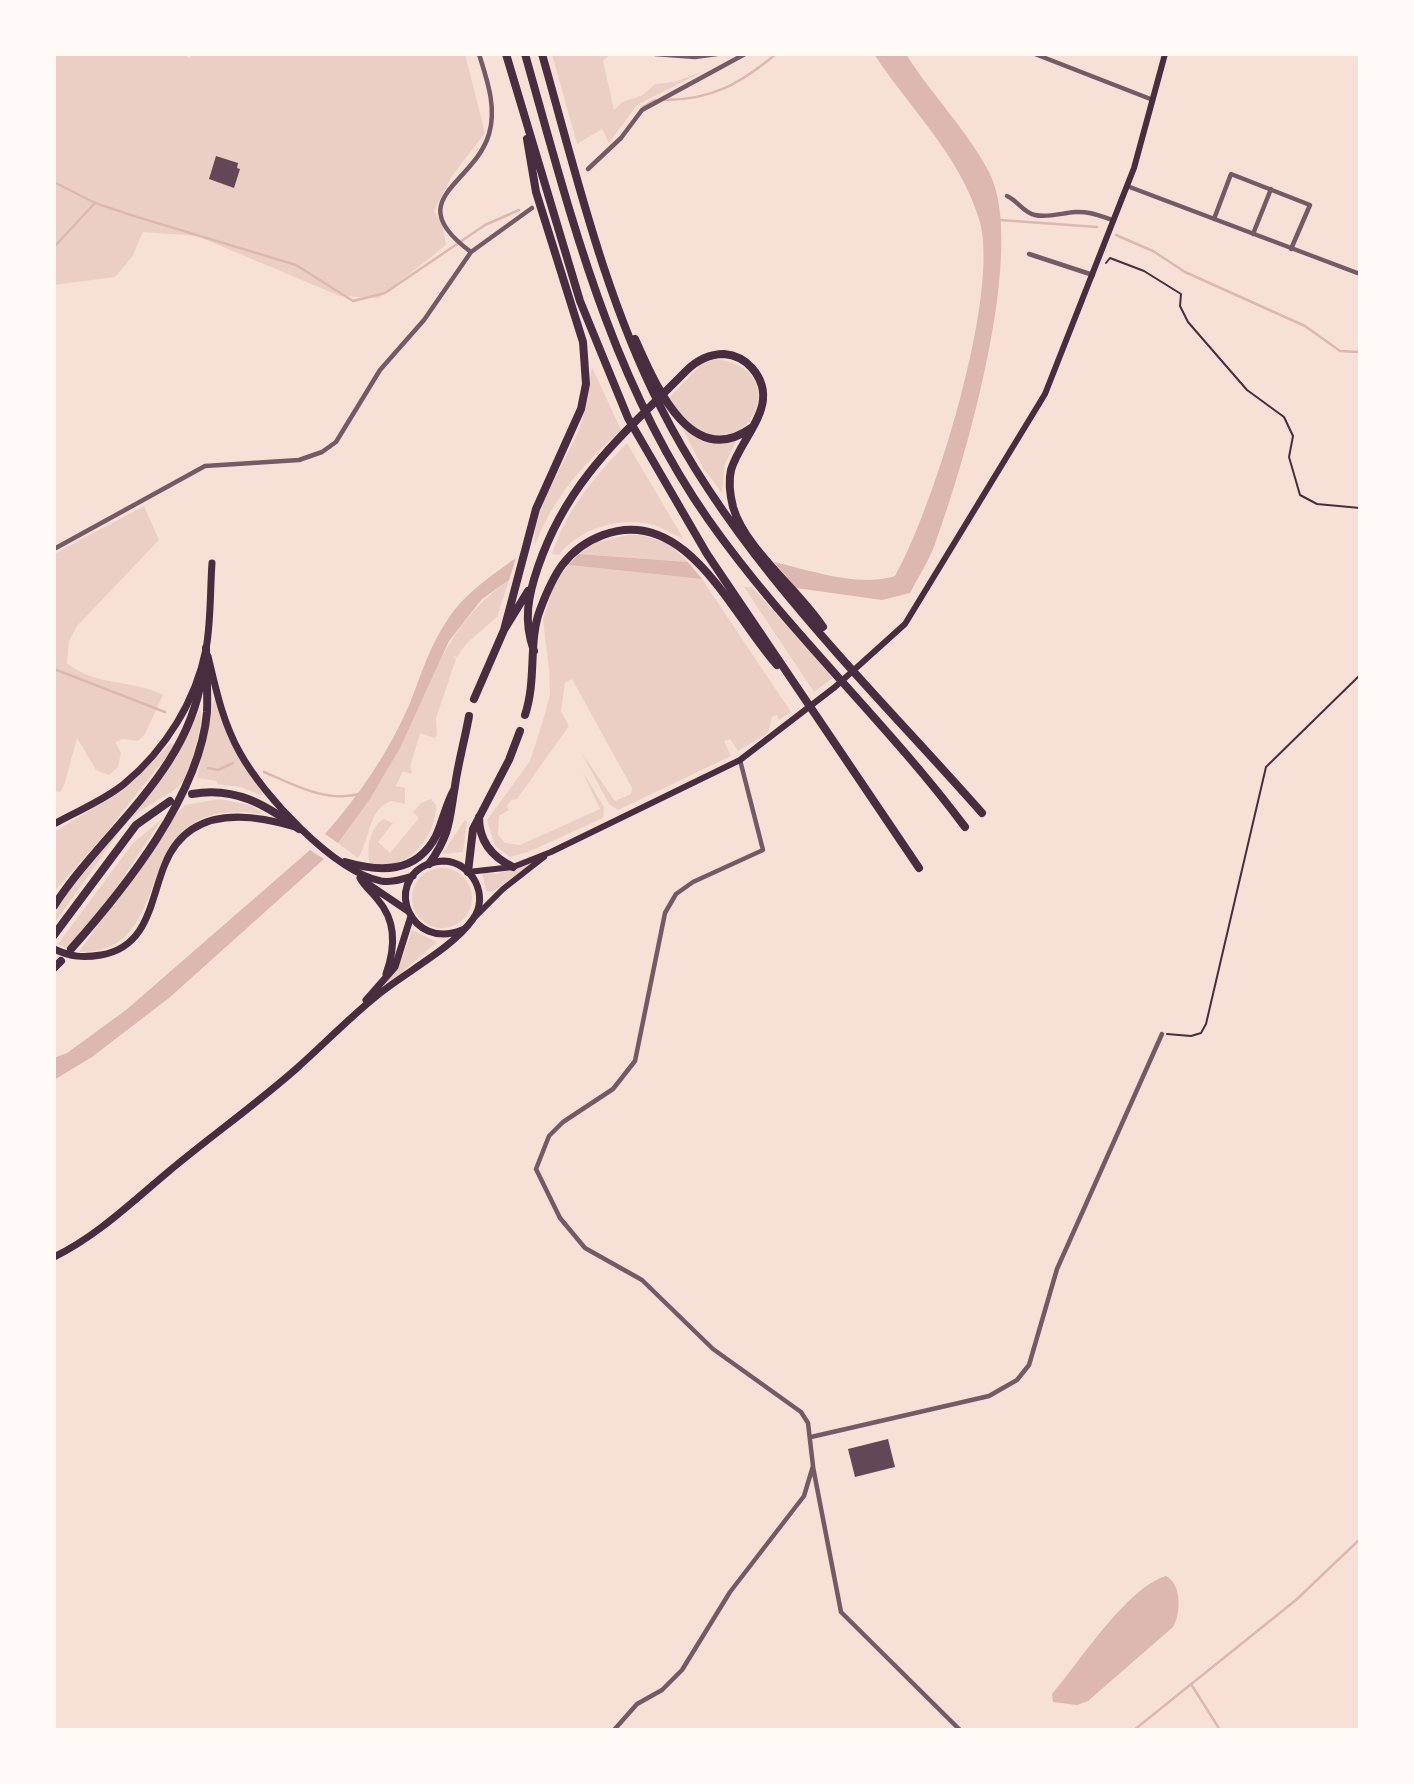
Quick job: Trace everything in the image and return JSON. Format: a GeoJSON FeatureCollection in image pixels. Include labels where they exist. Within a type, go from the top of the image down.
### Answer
{"type":"FeatureCollection","features":[{"type":"Feature","properties":{"kind":"highway"},"geometry":{"type":"LineString","coordinates":[[506,54],[580,301],[636,434],[707,554],[919,868]]}},
{"type":"Feature","properties":{"kind":"highway"},"geometry":{"type":"LineString","coordinates":[[525,54],[594,293],[649,421],[685,484],[727,545],[771,601],[924,773],[965,827]]}},
{"type":"Feature","properties":{"kind":"highway"},"geometry":{"type":"LineString","coordinates":[[542,54],[611,291],[656,391],[706,486],[843,656],[982,813]]}},
{"type":"Feature","properties":{"kind":"highway"},"geometry":{"type":"LineString","coordinates":[[474,699],[504,630],[513,588],[543,489],[580,409],[586,367],[581,333],[536,192],[522,109]]}},
{"type":"Feature","properties":{"kind":"highway"},"geometry":{"type":"LineString","coordinates":[[504,630],[524,606],[545,545],[561,509],[584,478],[686,370],[701,359],[727,354],[751,367],[763,393],[763,404],[756,424],[735,460],[729,489],[739,520],[758,552]]}},
{"type":"Feature","properties":{"kind":"highway"},"geometry":{"type":"LineString","coordinates":[[664,406],[709,438],[732,439],[756,424]]}},
{"type":"Feature","properties":{"kind":"highway"},"geometry":{"type":"LineString","coordinates":[[525,715],[533,684],[538,613],[550,583],[560,565],[579,546],[609,533],[654,533],[688,552],[719,589],[763,650],[796,687]]}},
{"type":"Feature","properties":{"kind":"highway"},"geometry":{"type":"LineString","coordinates":[[524,606],[534,651]]}},
{"type":"Feature","properties":{"kind":"highway"},"geometry":{"type":"LineString","coordinates":[[71,949],[173,815],[190,780],[207,713],[206,648]]}},
{"type":"Feature","properties":{"kind":"highway"},"geometry":{"type":"LineString","coordinates":[[54,906],[86,862],[152,787],[174,755],[200,692],[206,648]]}},
{"type":"Feature","properties":{"kind":"highway"},"geometry":{"type":"LineString","coordinates":[[345,862],[384,870],[408,863],[436,836],[454,790],[470,716]]}},
{"type":"Feature","properties":{"kind":"highway"},"geometry":{"type":"LineString","coordinates":[[468,872],[473,829],[503,772],[520,731]]}},
{"type":"Feature","properties":{"kind":"highway"},"geometry":{"type":"LineString","coordinates":[[429,864],[448,828],[455,805],[454,790]]}},
{"type":"Feature","properties":{"kind":"highway"},"geometry":{"type":"LineString","coordinates":[[192,794],[219,792],[247,797],[299,829]]}},
{"type":"Feature","properties":{"kind":"highway"},"geometry":{"type":"LineString","coordinates":[[54,935],[136,825],[170,801]]}},
{"type":"Feature","properties":{"kind":"highway"},"geometry":{"type":"LineString","coordinates":[[479,814],[479,825],[487,846],[494,855],[513,867]]}},
{"type":"Feature","properties":{"kind":"highway"},"geometry":{"type":"LineString","coordinates":[[54,968],[61,961]]}},
{"type":"Feature","properties":{"kind":"main road"},"geometry":{"type":"LineString","coordinates":[[206,648],[223,717],[240,754],[299,829],[345,862],[382,881],[413,876],[429,864],[446,861],[468,872],[513,867],[551,852],[740,760],[835,687],[905,624],[1040,404],[1127,186],[1154,100],[1165,54]]}},
{"type":"Feature","properties":{"kind":"main road"},"geometry":{"type":"LineString","coordinates":[[54,824],[123,784],[162,744],[195,689],[206,648],[212,564]]}},
{"type":"Feature","properties":{"kind":"main road"},"geometry":{"type":"LineString","coordinates":[[54,949],[78,957],[120,948],[141,930],[156,897],[165,862],[176,845],[195,828],[220,817],[237,815],[271,820],[299,829]]}},
{"type":"Feature","properties":{"kind":"main road"},"geometry":{"type":"LineString","coordinates":[[54,1257],[90,1236],[262,1097],[351,1017],[462,930],[503,889],[551,852]]}},
{"type":"Feature","properties":{"kind":"main road"},"geometry":{"type":"LineString","coordinates":[[345,862],[388,914],[393,947],[385,977]]}},
{"type":"Feature","properties":{"kind":"main road"},"geometry":{"type":"LineString","coordinates":[[468,872],[480,894],[473,919]]}},
{"type":"Feature","properties":{"kind":"main road"},"geometry":{"type":"LineString","coordinates":[[351,1017],[401,954],[409,914],[406,893],[413,876]]}},
{"type":"Feature","properties":{"kind":"main road"},"geometry":{"type":"LineString","coordinates":[[360,878],[409,914],[428,932],[440,935],[462,930]]}},
{"type":"Feature","properties":{"kind":"street"},"geometry":{"type":"LineString","coordinates":[[471,252],[443,227],[439,213],[444,198],[484,146],[489,133],[491,93],[479,54]]}},
{"type":"Feature","properties":{"kind":"street"},"geometry":{"type":"LineString","coordinates":[[655,54],[695,57],[717,54]]}},
{"type":"Feature","properties":{"kind":"street"},"geometry":{"type":"LineString","coordinates":[[588,169],[621,138],[642,110],[745,54]]}},
{"type":"Feature","properties":{"kind":"street"},"geometry":{"type":"LineString","coordinates":[[1035,54],[1154,100]]}},
{"type":"Feature","properties":{"kind":"street"},"geometry":{"type":"LineString","coordinates":[[1213,219],[1231,174],[1271,189],[1310,205],[1291,249]]}},
{"type":"Feature","properties":{"kind":"street"},"geometry":{"type":"LineString","coordinates":[[1127,186],[1360,274]]}},
{"type":"Feature","properties":{"kind":"street"},"geometry":{"type":"LineString","coordinates":[[1253,234],[1271,189]]}},
{"type":"Feature","properties":{"kind":"street"},"geometry":{"type":"LineString","coordinates":[[1007,196],[1017,200],[1030,214],[1038,216],[1094,213],[1114,221]]}},
{"type":"Feature","properties":{"kind":"street"},"geometry":{"type":"LineString","coordinates":[[54,549],[205,466],[299,460],[322,452],[336,442],[380,370],[424,320],[471,252],[531,208]]}},
{"type":"Feature","properties":{"kind":"street"},"geometry":{"type":"LineString","coordinates":[[1029,254],[1093,275]]}},
{"type":"Feature","properties":{"kind":"street"},"geometry":{"type":"LineString","coordinates":[[740,760],[763,850],[693,882],[676,894],[665,913],[635,1061],[613,1089],[563,1122],[549,1136],[536,1169],[560,1218],[585,1248],[642,1280],[713,1349],[801,1412],[808,1423],[811,1437],[813,1466],[841,1612],[961,1730]]}},
{"type":"Feature","properties":{"kind":"street"},"geometry":{"type":"LineString","coordinates":[[811,1437],[989,1396],[1017,1380],[1029,1365],[1058,1269],[1162,1034]]}},
{"type":"Feature","properties":{"kind":"street"},"geometry":{"type":"LineString","coordinates":[[614,1730],[637,1704],[662,1690],[682,1671],[730,1592],[804,1496],[813,1466]]}},
{"type":"Feature","properties":{"kind":"path"},"geometry":{"type":"LineString","coordinates":[[1098,260],[1107,263],[1110,258],[1144,271],[1181,295],[1180,306],[1188,322],[1247,390],[1284,417],[1293,436],[1289,457],[1300,495],[1317,504],[1360,508]]}},
{"type":"Feature","properties":{"kind":"path"},"geometry":{"type":"LineString","coordinates":[[1162,1034],[1191,1036],[1200,1033],[1206,1024],[1266,767],[1360,675]]}},
{"type":"Feature","properties":{"kind":"shaded area"},"geometry":{"type":"Polygon","coordinates":[[[54,54],[181,54],[190,58],[191,54],[465,54],[485,133],[452,176],[434,211],[443,227],[446,245],[379,298],[340,296],[197,236],[143,232],[132,257],[115,277],[54,285],[54,54]]]}},
{"type":"Feature","properties":{"kind":"shaded area"},"geometry":{"type":"Polygon","coordinates":[[[552,54],[611,54],[603,61],[614,110],[622,102],[643,95],[655,84],[674,82],[704,71],[637,105],[609,143],[602,129],[577,144],[552,54]]]}},
{"type":"Feature","properties":{"kind":"shaded area"},"geometry":{"type":"Polygon","coordinates":[[[874,54],[906,54],[980,157],[989,172],[999,206],[1001,250],[997,301],[988,355],[976,409],[948,506],[931,554],[910,593],[882,600],[796,588],[774,562],[850,579],[895,576],[910,545],[944,453],[973,346],[984,252],[979,219],[959,174],[946,153],[874,54]]]}},
{"type":"Feature","properties":{"kind":"shaded area"},"geometry":{"type":"Polygon","coordinates":[[[716,359],[740,366],[753,378],[758,393],[756,409],[748,423],[734,432],[717,435],[698,429],[668,399],[701,364],[716,359]]]}},
{"type":"Feature","properties":{"kind":"shaded area"},"geometry":{"type":"Polygon","coordinates":[[[592,367],[621,430],[594,456],[560,497],[535,545],[538,518],[582,422],[592,367]]]}},
{"type":"Feature","properties":{"kind":"shaded area"},"geometry":{"type":"Polygon","coordinates":[[[682,428],[709,442],[736,442],[725,464],[722,493],[703,468],[682,428]]]}},
{"type":"Feature","properties":{"kind":"shaded area"},"geometry":{"type":"Polygon","coordinates":[[[627,443],[683,538],[654,525],[615,523],[590,531],[559,555],[552,554],[573,508],[627,443]]]}},
{"type":"Feature","properties":{"kind":"shaded area"},"geometry":{"type":"Polygon","coordinates":[[[144,506],[159,540],[77,626],[69,641],[67,663],[90,676],[163,695],[145,734],[138,741],[123,739],[115,742],[121,753],[118,767],[109,775],[96,770],[77,738],[64,786],[60,792],[54,791],[54,554],[144,506]]]}},
{"type":"Feature","properties":{"kind":"shaded area"},"geometry":{"type":"Polygon","coordinates":[[[641,535],[669,544],[688,562],[579,554],[597,542],[641,535]]]}},
{"type":"Feature","properties":{"kind":"shaded area"},"geometry":{"type":"Polygon","coordinates":[[[579,554],[688,562],[702,579],[568,565],[579,554]]]}},
{"type":"Feature","properties":{"kind":"shaded area"},"geometry":{"type":"Polygon","coordinates":[[[516,558],[509,580],[482,599],[449,641],[400,748],[370,799],[338,843],[325,834],[362,788],[393,739],[442,629],[470,593],[516,558]]]}},
{"type":"Feature","properties":{"kind":"shaded area"},"geometry":{"type":"Polygon","coordinates":[[[568,565],[702,579],[791,712],[779,720],[777,715],[772,717],[768,733],[738,751],[730,739],[724,741],[731,756],[618,810],[609,804],[581,752],[615,801],[631,794],[632,788],[572,679],[565,683],[561,711],[569,726],[517,799],[511,800],[507,806],[509,810],[499,816],[498,835],[505,843],[520,845],[600,809],[582,771],[604,807],[603,818],[528,852],[510,857],[495,846],[487,820],[530,761],[545,714],[550,694],[543,620],[554,585],[568,565]]]}},
{"type":"Feature","properties":{"kind":"shaded area"},"geometry":{"type":"Polygon","coordinates":[[[509,580],[497,617],[466,644],[457,657],[452,656],[456,659],[436,718],[437,735],[434,738],[420,733],[410,767],[411,774],[403,771],[396,786],[405,788],[405,804],[392,801],[378,810],[358,858],[338,843],[392,761],[454,636],[487,598],[509,580]]]}},
{"type":"Feature","properties":{"kind":"shaded area"},"geometry":{"type":"Polygon","coordinates":[[[744,587],[752,587],[833,678],[814,692],[744,587]]]}},
{"type":"Feature","properties":{"kind":"shaded area"},"geometry":{"type":"Polygon","coordinates":[[[215,695],[228,737],[264,796],[240,787],[197,778],[215,695]]]}},
{"type":"Feature","properties":{"kind":"shaded area"},"geometry":{"type":"Polygon","coordinates":[[[200,709],[198,736],[183,781],[173,791],[130,820],[176,758],[200,709]]]}},
{"type":"Feature","properties":{"kind":"shaded area"},"geometry":{"type":"Polygon","coordinates":[[[171,743],[174,747],[105,834],[54,892],[54,832],[122,791],[171,743]]]}},
{"type":"Feature","properties":{"kind":"shaded area"},"geometry":{"type":"Polygon","coordinates":[[[220,799],[252,806],[263,814],[218,814],[188,827],[169,849],[132,928],[112,946],[79,952],[178,812],[185,805],[220,799]]]}},
{"type":"Feature","properties":{"kind":"shaded area"},"geometry":{"type":"Polygon","coordinates":[[[431,799],[436,805],[436,814],[430,832],[418,849],[393,864],[370,864],[370,838],[379,822],[384,819],[393,823],[378,842],[390,853],[419,818],[413,812],[421,803],[431,799]]]}},
{"type":"Feature","properties":{"kind":"shaded area"},"geometry":{"type":"Polygon","coordinates":[[[162,819],[115,890],[67,949],[58,944],[133,843],[162,819]]]}},
{"type":"Feature","properties":{"kind":"shaded area"},"geometry":{"type":"Polygon","coordinates":[[[465,820],[467,822],[463,852],[442,854],[465,820]]]}},
{"type":"Feature","properties":{"kind":"shaded area"},"geometry":{"type":"Polygon","coordinates":[[[122,828],[54,924],[56,913],[71,888],[122,828]]]}},
{"type":"Feature","properties":{"kind":"shaded area"},"geometry":{"type":"Polygon","coordinates":[[[310,850],[324,859],[169,998],[92,1057],[54,1080],[54,1058],[67,1053],[126,1010],[310,850]]]}},
{"type":"Feature","properties":{"kind":"shaded area"},"geometry":{"type":"Polygon","coordinates":[[[536,861],[492,892],[486,891],[482,872],[497,874],[536,861]]]}},
{"type":"Feature","properties":{"kind":"shaded area"},"geometry":{"type":"Polygon","coordinates":[[[436,868],[448,868],[467,881],[472,898],[470,910],[459,923],[448,928],[436,928],[417,915],[412,904],[412,892],[425,873],[436,868]]]}},
{"type":"Feature","properties":{"kind":"shaded area"},"geometry":{"type":"Polygon","coordinates":[[[412,930],[437,942],[364,1005],[394,971],[404,954],[412,930]]]}},
{"type":"Feature","properties":{"kind":"shaded area"},"geometry":{"type":"Polygon","coordinates":[[[1166,1576],[1177,1592],[1178,1615],[1173,1627],[1088,1701],[1077,1705],[1053,1702],[1052,1694],[1120,1610],[1151,1583],[1166,1576]]]}},
{"type":"Feature","properties":{"kind":"building"},"geometry":{"type":"Polygon","coordinates":[[[216,156],[238,163],[237,168],[240,169],[234,188],[209,179],[216,156]]]}},
{"type":"Feature","properties":{"kind":"building"},"geometry":{"type":"Polygon","coordinates":[[[888,1439],[895,1467],[855,1477],[848,1449],[888,1439]]]}},
{"type":"Feature","properties":{"kind":"waterway"},"geometry":{"type":"LineString","coordinates":[[665,100],[697,97],[725,88],[776,54]]}},
{"type":"Feature","properties":{"kind":"waterway"},"geometry":{"type":"LineString","coordinates":[[643,107],[655,100]]}},
{"type":"Feature","properties":{"kind":"waterway"},"geometry":{"type":"LineString","coordinates":[[54,182],[95,203],[296,265],[353,301],[385,293],[485,225],[519,210]]}},
{"type":"Feature","properties":{"kind":"waterway"},"geometry":{"type":"LineString","coordinates":[[54,247],[95,203]]}},
{"type":"Feature","properties":{"kind":"waterway"},"geometry":{"type":"LineString","coordinates":[[1000,220],[1097,227]]}},
{"type":"Feature","properties":{"kind":"waterway"},"geometry":{"type":"LineString","coordinates":[[1116,235],[1153,251],[1185,272],[1305,326],[1340,351],[1360,352]]}},
{"type":"Feature","properties":{"kind":"waterway"},"geometry":{"type":"LineString","coordinates":[[54,669],[165,712]]}},
{"type":"Feature","properties":{"kind":"waterway"},"geometry":{"type":"LineString","coordinates":[[208,768],[218,770],[233,763]]}},
{"type":"Feature","properties":{"kind":"waterway"},"geometry":{"type":"LineString","coordinates":[[264,772],[324,795],[349,796],[361,793]]}},
{"type":"Feature","properties":{"kind":"waterway"},"geometry":{"type":"LineString","coordinates":[[1134,1730],[1296,1600],[1360,1539]]}},
{"type":"Feature","properties":{"kind":"waterway"},"geometry":{"type":"LineString","coordinates":[[1191,1684],[1220,1730]]}}]}
